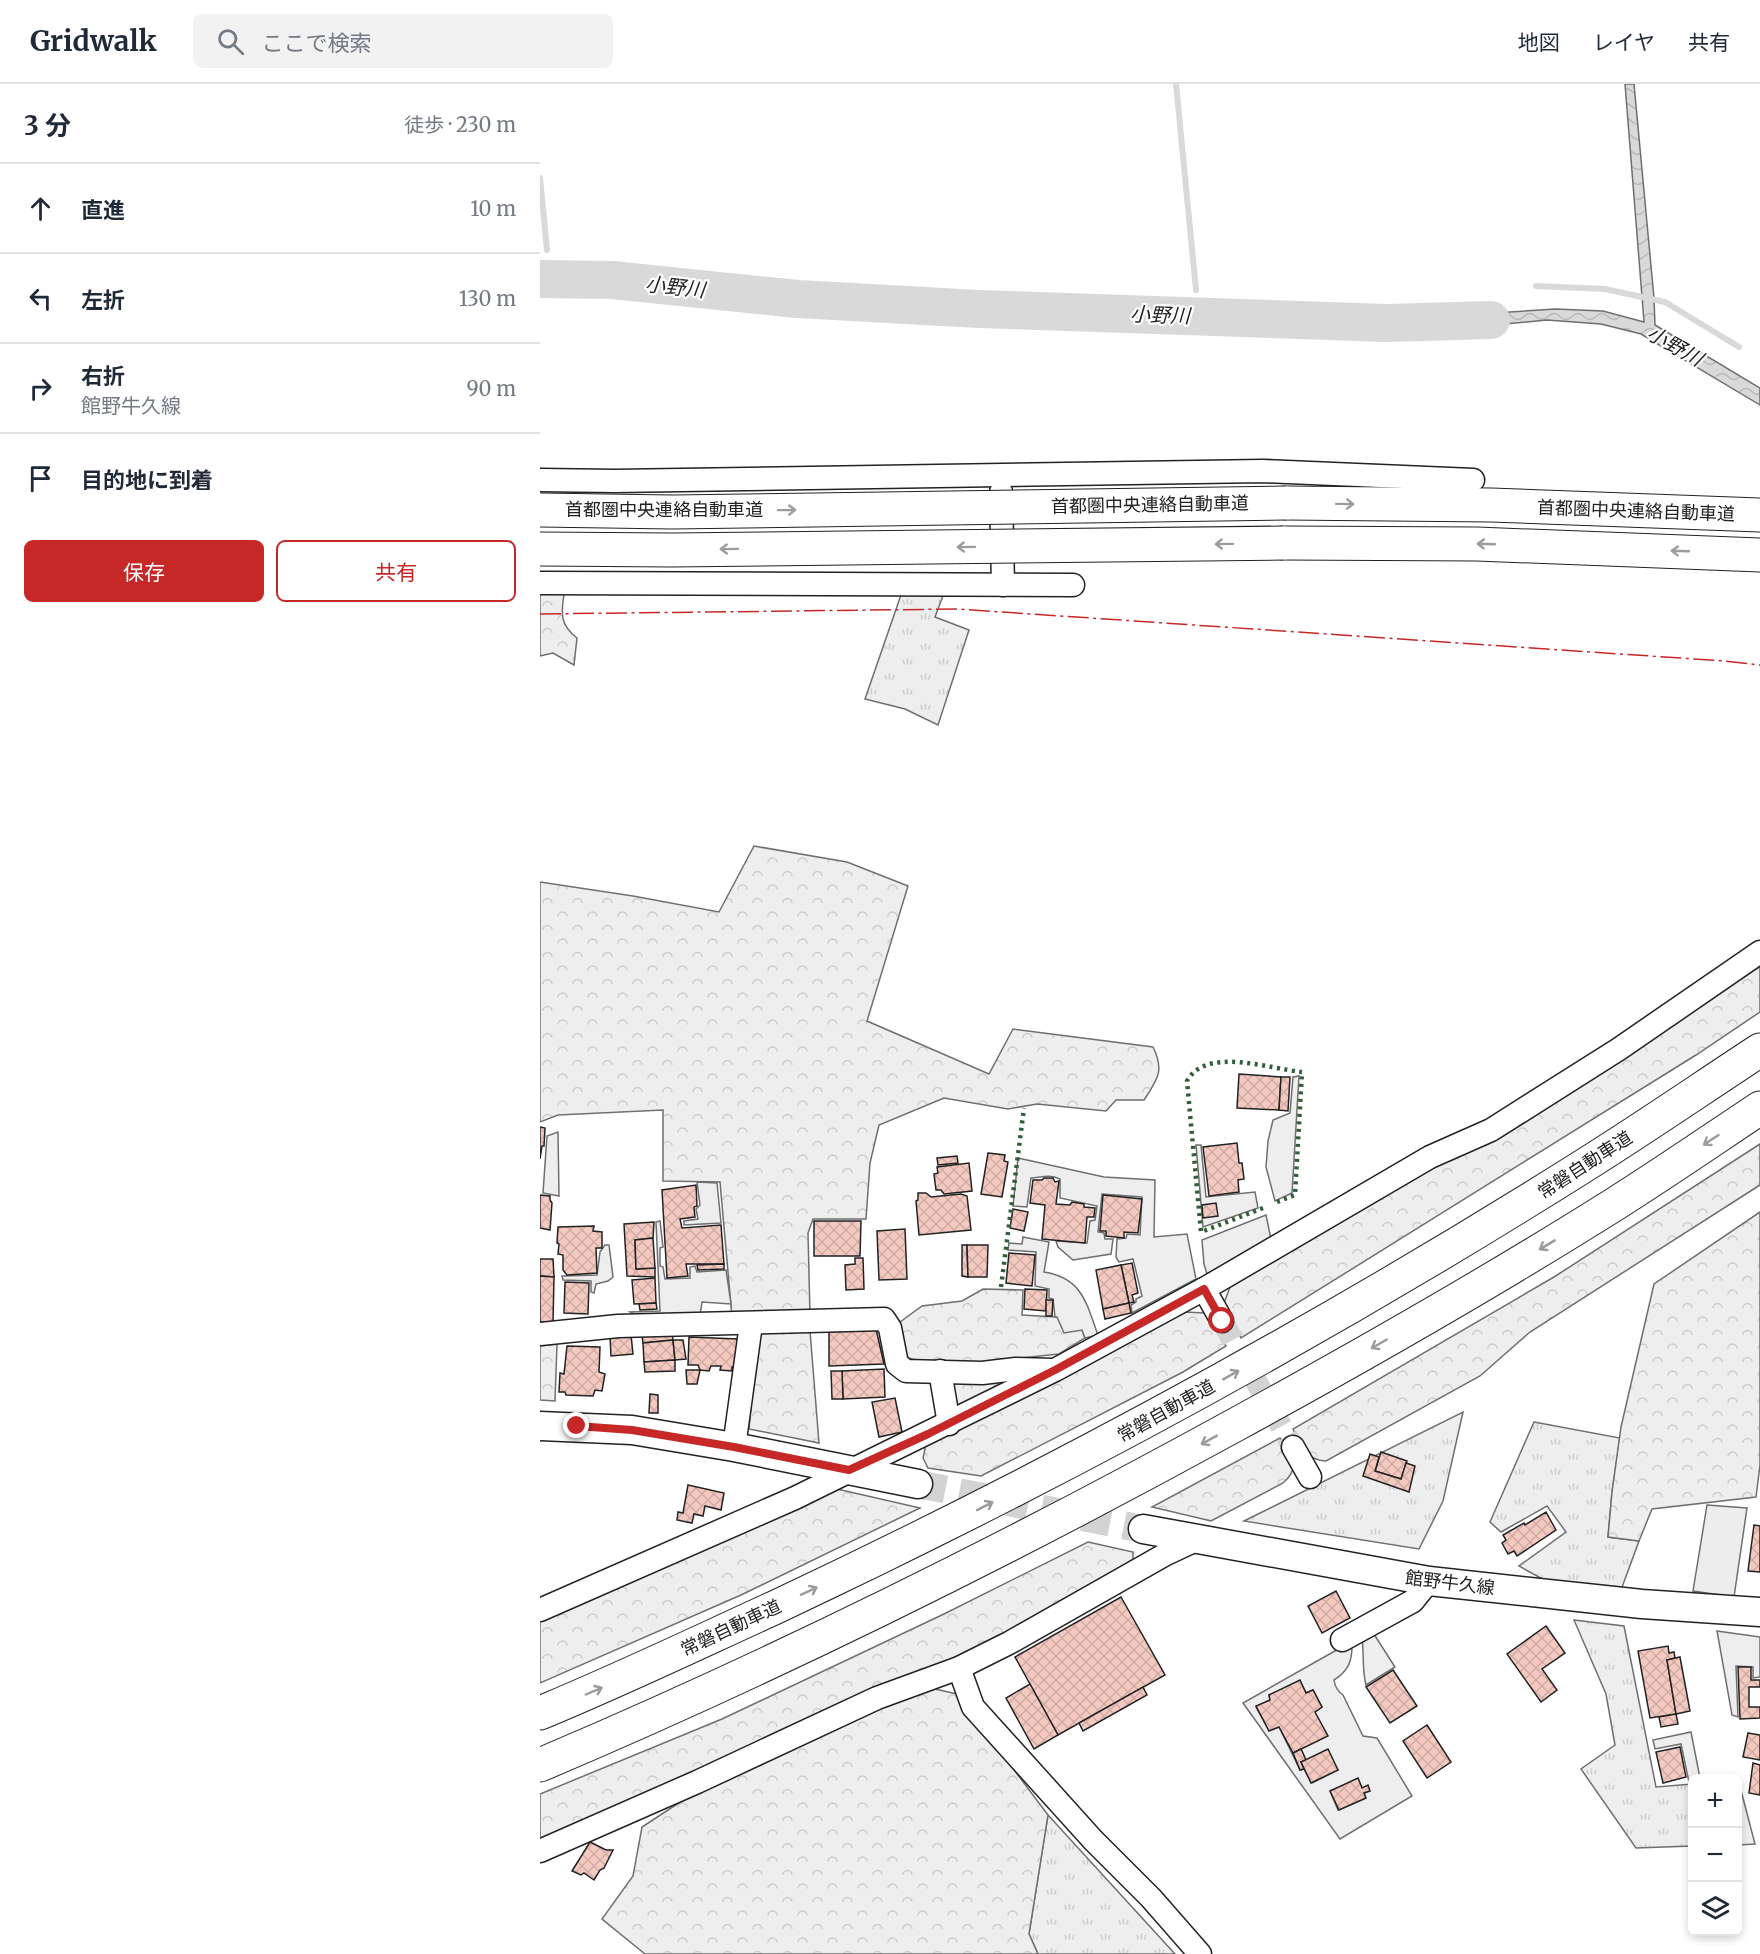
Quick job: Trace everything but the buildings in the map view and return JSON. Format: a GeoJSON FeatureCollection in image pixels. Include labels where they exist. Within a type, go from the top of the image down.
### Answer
{"type":"FeatureCollection","features":[{"type":"Feature","properties":{"kind":"highway","name":"首都圏中央連絡自動車道"},"geometry":{"type":"LineString","coordinates":[[540,510],[672,512],[1286,503],[1503,506],[1760,515]]}},
{"type":"Feature","properties":{"kind":"highway"},"geometry":{"type":"LineString","coordinates":[[540,549],[672,550],[1259,543],[1454,544],[1760,555]]}},
{"type":"Feature","properties":{"kind":"highway","name":"常磐自動車道"},"geometry":{"type":"LineString","coordinates":[[540,1713],[611,1684],[821,1586],[976,1511],[1132,1430],[1453,1247],[1588,1164],[1760,1050]]}},
{"type":"Feature","properties":{"kind":"highway"},"geometry":{"type":"LineString","coordinates":[[540,1765],[637,1724],[842,1629],[1147,1474],[1329,1374],[1479,1286],[1614,1204],[1760,1108]]}},
{"type":"Feature","properties":{"kind":"main road"},"geometry":{"type":"LineString","coordinates":[[540,1426],[632,1430],[734,1447],[918,1484]]}},
{"type":"Feature","properties":{"kind":"main road","name":"館野牛久線"},"geometry":{"type":"LineString","coordinates":[[1143,1529],[1429,1581],[1630,1602],[1760,1612]]}},
{"type":"Feature","properties":{"kind":"street"},"geometry":{"type":"LineString","coordinates":[[540,480],[1263,471],[1473,480]]}},
{"type":"Feature","properties":{"kind":"street"},"geometry":{"type":"LineString","coordinates":[[1001,476],[1003,585]]}},
{"type":"Feature","properties":{"kind":"street"},"geometry":{"type":"LineString","coordinates":[[540,583],[1073,585]]}},
{"type":"Feature","properties":{"kind":"street"},"geometry":{"type":"LineString","coordinates":[[540,1610],[795,1498],[1055,1370],[1204,1289],[1430,1157],[1491,1130],[1619,1050],[1760,952]]}},
{"type":"Feature","properties":{"kind":"street"},"geometry":{"type":"LineString","coordinates":[[1204,1289],[1222,1321]]}},
{"type":"Feature","properties":{"kind":"street"},"geometry":{"type":"LineString","coordinates":[[540,1334],[618,1326],[884,1319],[890,1328],[897,1364],[906,1371],[982,1373],[1016,1369],[1055,1370]]}},
{"type":"Feature","properties":{"kind":"street"},"geometry":{"type":"LineString","coordinates":[[734,1447],[751,1324]]}},
{"type":"Feature","properties":{"kind":"street"},"geometry":{"type":"LineString","coordinates":[[940,1371],[949,1424]]}},
{"type":"Feature","properties":{"kind":"street"},"geometry":{"type":"LineString","coordinates":[[1293,1447],[1310,1477]]}},
{"type":"Feature","properties":{"kind":"street"},"geometry":{"type":"LineString","coordinates":[[540,1851],[698,1782],[877,1698],[959,1668],[1009,1644],[1166,1554],[1196,1540]]}},
{"type":"Feature","properties":{"kind":"street"},"geometry":{"type":"LineString","coordinates":[[1342,1640],[1413,1601],[1429,1581]]}},
{"type":"Feature","properties":{"kind":"street"},"geometry":{"type":"LineString","coordinates":[[959,1668],[973,1707],[1200,1954]]}},
{"type":"Feature","properties":{"kind":"green space"},"geometry":{"type":"Polygon","coordinates":[[[902,592],[944,593],[935,617],[969,630],[938,725],[905,709],[865,699],[902,592]]]}},
{"type":"Feature","properties":{"kind":"green space"},"geometry":{"type":"Polygon","coordinates":[[[540,594],[564,594],[563,619],[567,628],[577,638],[574,665],[553,653],[540,656],[540,594]]]}},
{"type":"Feature","properties":{"kind":"green space"},"geometry":{"type":"Polygon","coordinates":[[[754,846],[847,862],[908,886],[867,1021],[989,1074],[1013,1029],[1153,1047],[1159,1069],[1156,1081],[1144,1100],[1116,1100],[1106,1111],[1037,1104],[1008,1109],[944,1098],[879,1125],[870,1163],[866,1219],[813,1219],[808,1233],[810,1315],[732,1317],[720,1182],[663,1181],[663,1110],[558,1115],[540,1122],[540,882],[719,912],[754,846]]]}},
{"type":"Feature","properties":{"kind":"green space"},"geometry":{"type":"Polygon","coordinates":[[[1760,963],[1760,1012],[1696,1055],[1241,1338],[1224,1303],[1230,1287],[1433,1166],[1760,963]]]}},
{"type":"Feature","properties":{"kind":"green space"},"geometry":{"type":"Polygon","coordinates":[[[1299,1076],[1292,1193],[1275,1201],[1266,1167],[1268,1141],[1273,1120],[1290,1113],[1293,1077],[1299,1076]]]}},
{"type":"Feature","properties":{"kind":"green space"},"geometry":{"type":"Polygon","coordinates":[[[558,1132],[559,1196],[543,1193],[547,1136],[558,1132]]]}},
{"type":"Feature","properties":{"kind":"green space"},"geometry":{"type":"Polygon","coordinates":[[[1760,1144],[1760,1185],[1530,1332],[1480,1376],[1326,1461],[1313,1458],[1301,1446],[1293,1429],[1554,1277],[1760,1144]]]}},
{"type":"Feature","properties":{"kind":"green space"},"geometry":{"type":"Polygon","coordinates":[[[1196,1145],[1201,1145],[1206,1197],[1255,1192],[1258,1208],[1203,1227],[1196,1145]]]}},
{"type":"Feature","properties":{"kind":"green space"},"geometry":{"type":"Polygon","coordinates":[[[1018,1158],[1104,1177],[1155,1180],[1154,1237],[1187,1234],[1196,1279],[1132,1313],[1131,1305],[1142,1296],[1133,1259],[1119,1262],[1116,1257],[1117,1239],[1126,1238],[1127,1234],[1140,1235],[1142,1197],[1102,1194],[1098,1232],[1104,1233],[1105,1239],[1113,1239],[1111,1254],[1073,1260],[1058,1247],[1056,1241],[1087,1243],[1090,1221],[1095,1220],[1097,1206],[1060,1198],[1060,1179],[1049,1176],[1031,1178],[1027,1207],[1013,1206],[1018,1158]]]}},
{"type":"Feature","properties":{"kind":"green space"},"geometry":{"type":"Polygon","coordinates":[[[697,1182],[717,1183],[721,1223],[684,1225],[684,1221],[698,1219],[696,1209],[700,1205],[697,1182]]]}},
{"type":"Feature","properties":{"kind":"green space"},"geometry":{"type":"Polygon","coordinates":[[[1760,1212],[1760,1465],[1756,1497],[1652,1509],[1639,1541],[1608,1537],[1621,1427],[1654,1284],[1760,1212]]]}},
{"type":"Feature","properties":{"kind":"green space"},"geometry":{"type":"Polygon","coordinates":[[[1266,1215],[1271,1239],[1207,1274],[1202,1240],[1266,1215]]]}},
{"type":"Feature","properties":{"kind":"green space"},"geometry":{"type":"Polygon","coordinates":[[[660,1221],[663,1247],[660,1248],[660,1266],[663,1267],[665,1279],[690,1278],[690,1267],[695,1266],[697,1272],[726,1270],[731,1304],[702,1302],[700,1316],[638,1317],[630,1312],[660,1311],[656,1222],[660,1221]]]}},
{"type":"Feature","properties":{"kind":"green space"},"geometry":{"type":"Polygon","coordinates":[[[1023,1237],[1049,1242],[1044,1272],[1067,1280],[1081,1293],[1098,1335],[1085,1338],[1082,1330],[1064,1333],[1055,1317],[1053,1299],[1049,1298],[1049,1289],[1035,1286],[1036,1252],[1008,1250],[1009,1243],[1022,1244],[1023,1237]]]}},
{"type":"Feature","properties":{"kind":"green space"},"geometry":{"type":"Polygon","coordinates":[[[605,1245],[609,1245],[613,1277],[596,1284],[594,1293],[591,1292],[591,1281],[563,1280],[562,1276],[597,1275],[600,1252],[605,1245]]]}},
{"type":"Feature","properties":{"kind":"green space"},"geometry":{"type":"Polygon","coordinates":[[[983,1289],[1023,1290],[1022,1315],[1057,1317],[1082,1330],[1085,1338],[1059,1354],[955,1365],[927,1363],[905,1357],[896,1325],[922,1306],[962,1301],[983,1289]]]}},
{"type":"Feature","properties":{"kind":"green space"},"geometry":{"type":"Polygon","coordinates":[[[1186,1312],[1205,1313],[1226,1346],[1183,1372],[981,1476],[928,1468],[923,1458],[926,1444],[1186,1312]]]}},
{"type":"Feature","properties":{"kind":"green space"},"geometry":{"type":"Polygon","coordinates":[[[810,1331],[819,1443],[749,1429],[757,1337],[761,1333],[810,1331]]]}},
{"type":"Feature","properties":{"kind":"green space"},"geometry":{"type":"Polygon","coordinates":[[[557,1344],[555,1401],[540,1400],[540,1346],[557,1344]]]}},
{"type":"Feature","properties":{"kind":"green space"},"geometry":{"type":"Polygon","coordinates":[[[1017,1377],[959,1408],[952,1403],[950,1385],[955,1380],[1017,1377]]]}},
{"type":"Feature","properties":{"kind":"green space"},"geometry":{"type":"Polygon","coordinates":[[[1463,1412],[1443,1501],[1419,1549],[1244,1521],[1463,1412]]]}},
{"type":"Feature","properties":{"kind":"green space"},"geometry":{"type":"Polygon","coordinates":[[[1534,1422],[1620,1438],[1608,1537],[1639,1541],[1621,1590],[1546,1581],[1519,1566],[1566,1532],[1547,1506],[1501,1532],[1490,1522],[1534,1422]]]}},
{"type":"Feature","properties":{"kind":"green space"},"geometry":{"type":"Polygon","coordinates":[[[1280,1438],[1294,1466],[1283,1483],[1211,1521],[1152,1507],[1280,1438]]]}},
{"type":"Feature","properties":{"kind":"green space"},"geometry":{"type":"Polygon","coordinates":[[[837,1489],[920,1508],[741,1595],[540,1683],[540,1620],[837,1489]]]}},
{"type":"Feature","properties":{"kind":"green space"},"geometry":{"type":"Polygon","coordinates":[[[1088,1542],[1133,1552],[1133,1559],[1123,1571],[982,1648],[540,1843],[540,1794],[722,1719],[944,1614],[1088,1542]]]}},
{"type":"Feature","properties":{"kind":"green space"},"geometry":{"type":"Polygon","coordinates":[[[1574,1620],[1624,1626],[1656,1787],[1688,1784],[1688,1846],[1636,1848],[1581,1769],[1615,1745],[1606,1694],[1574,1620]]]}},
{"type":"Feature","properties":{"kind":"green space"},"geometry":{"type":"Polygon","coordinates":[[[1372,1631],[1395,1667],[1366,1685],[1362,1637],[1372,1631]]]}},
{"type":"Feature","properties":{"kind":"green space"},"geometry":{"type":"Polygon","coordinates":[[[1717,1631],[1760,1637],[1760,1677],[1753,1678],[1753,1667],[1736,1666],[1738,1717],[1732,1715],[1717,1631]]]}},
{"type":"Feature","properties":{"kind":"green space"},"geometry":{"type":"Polygon","coordinates":[[[1349,1643],[1352,1646],[1350,1661],[1346,1670],[1334,1680],[1336,1687],[1343,1695],[1363,1736],[1377,1738],[1412,1796],[1340,1839],[1243,1703],[1349,1643]],[[1300,1681],[1269,1695],[1270,1700],[1256,1707],[1269,1730],[1279,1727],[1300,1770],[1304,1769],[1312,1783],[1338,1770],[1306,1760],[1301,1749],[1315,1712],[1322,1707],[1313,1690],[1306,1693],[1300,1681]],[[1358,1779],[1330,1791],[1338,1810],[1365,1798],[1364,1793],[1369,1791],[1362,1788],[1358,1779]]]}},
{"type":"Feature","properties":{"kind":"green space"},"geometry":{"type":"Polygon","coordinates":[[[935,1689],[957,1694],[1048,1815],[1029,1934],[1038,1954],[645,1954],[602,1919],[633,1876],[642,1827],[697,1791],[883,1706],[935,1689]]]}},
{"type":"Feature","properties":{"kind":"green space"},"geometry":{"type":"Polygon","coordinates":[[[1691,1732],[1699,1774],[1688,1774],[1688,1777],[1681,1744],[1655,1749],[1653,1740],[1691,1732]]]}},
{"type":"Feature","properties":{"kind":"green space"},"geometry":{"type":"Polygon","coordinates":[[[1742,1794],[1755,1844],[1742,1845],[1742,1794]]]}},
{"type":"Feature","properties":{"kind":"green space"},"geometry":{"type":"Polygon","coordinates":[[[1048,1815],[1175,1954],[1038,1954],[1029,1934],[1048,1815]]]}},
{"type":"Feature","properties":{"kind":"shaded area"},"geometry":{"type":"Polygon","coordinates":[[[1707,1505],[1747,1508],[1734,1597],[1693,1591],[1707,1505]]]}},
{"type":"Feature","properties":{"kind":"water"},"geometry":{"type":"Polygon","coordinates":[[[1625,84],[1634,84],[1655,325],[1760,388],[1760,405],[1641,334],[1601,324],[1547,320],[1494,325],[1433,321],[1494,313],[1555,309],[1603,311],[1644,322],[1625,84]]]}},
{"type":"Feature","properties":{"kind":"waterway"},"geometry":{"type":"LineString","coordinates":[[1176,84],[1196,290]]}},
{"type":"Feature","properties":{"kind":"waterway"},"geometry":{"type":"LineString","coordinates":[[540,178],[547,250]]}},
{"type":"Feature","properties":{"kind":"waterway","name":"小野川"},"geometry":{"type":"LineString","coordinates":[[540,279],[612,280],[798,299],[979,309],[1386,323],[1491,320]]}},
{"type":"Feature","properties":{"kind":"waterway"},"geometry":{"type":"LineString","coordinates":[[1536,286],[1605,289],[1665,302],[1739,347]]}},
{"type":"Feature","properties":{"kind":"waterway","name":"小野川"},"geometry":{"type":"LineString","coordinates":[[1199,312],[1200,317]]}},
{"type":"Feature","properties":{"kind":"tunnel"},"geometry":{"type":"LineString","coordinates":[[1222,1321],[1293,1447]]}},
{"type":"Feature","properties":{"kind":"tunnel"},"geometry":{"type":"LineString","coordinates":[[918,1484],[1143,1529]]}},
{"type":"Feature","properties":{"kind":"hedge"},"geometry":{"type":"LineString","coordinates":[[1263,1208],[1201,1232],[1187,1081],[1196,1070],[1208,1064],[1240,1062],[1302,1072],[1295,1195],[1277,1202]]}},
{"type":"Feature","properties":{"kind":"hedge"},"geometry":{"type":"LineString","coordinates":[[1001,1287],[1024,1108]]}},
{"type":"Feature","properties":{"kind":"power"},"geometry":{"type":"LineString","coordinates":[[540,614],[958,609],[1760,665]]}},
{"type":"Feature","properties":{"kind":"route"},"geometry":{"type":"LineString","coordinates":[[577,1426],[632,1430],[849,1470],[928,1434],[1055,1370],[1204,1289],[1222,1321]]}}]}
